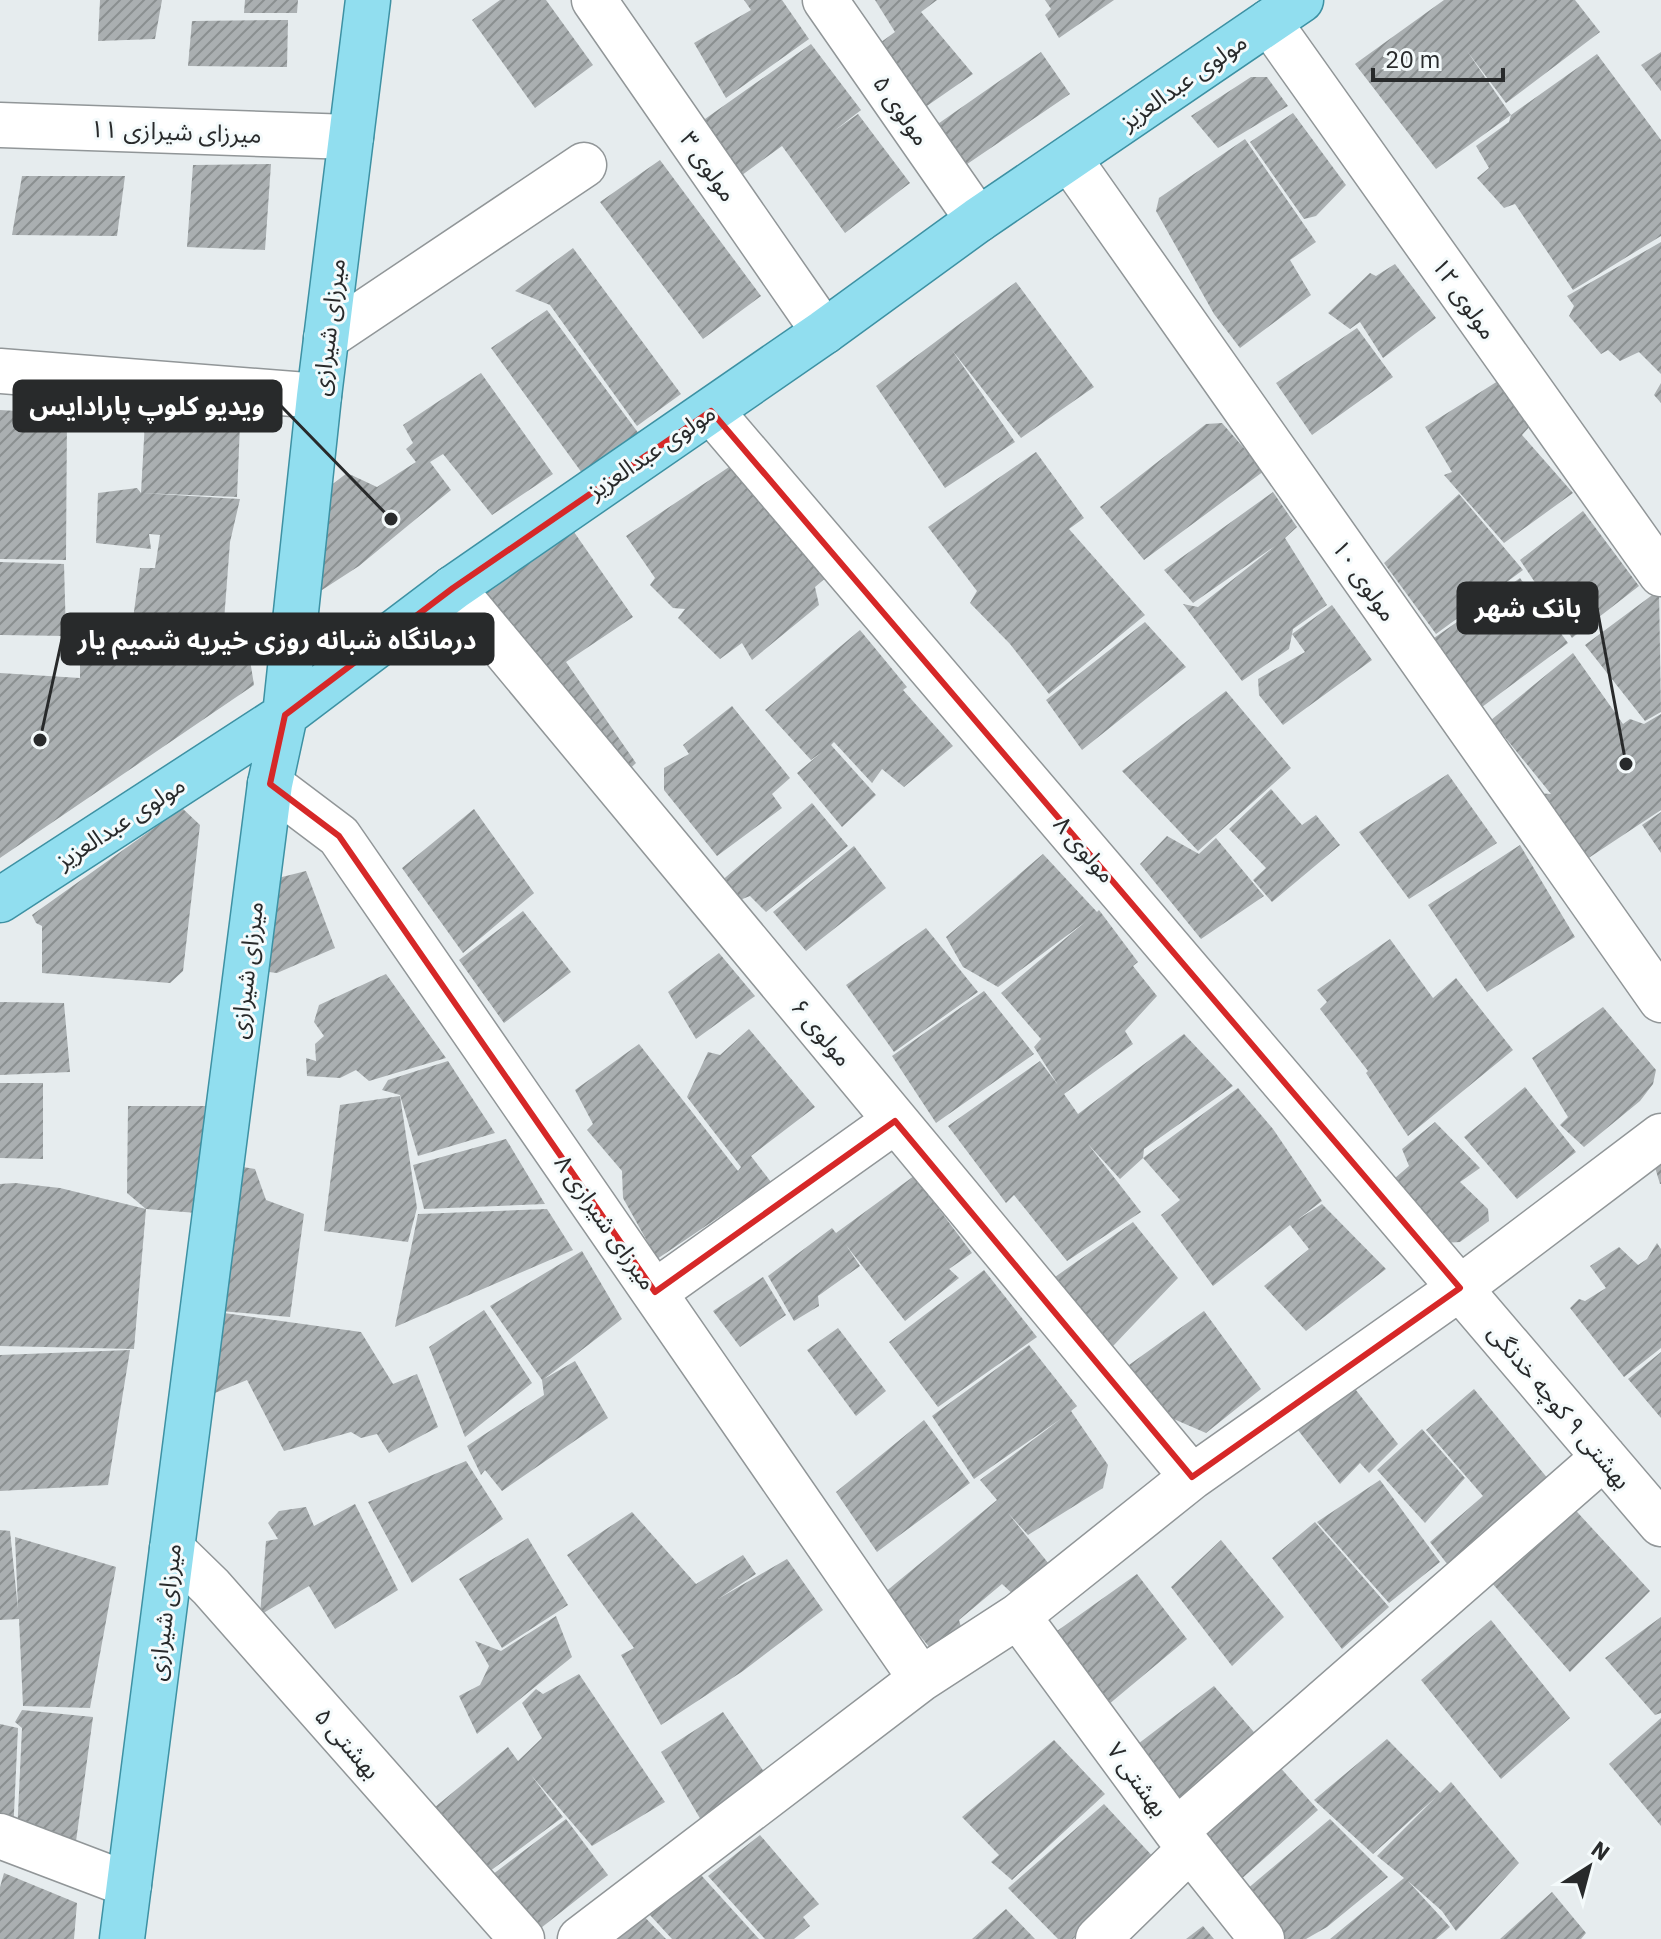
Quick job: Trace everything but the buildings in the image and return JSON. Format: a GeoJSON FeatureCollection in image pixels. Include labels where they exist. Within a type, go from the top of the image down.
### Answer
{"type":"FeatureCollection","features":[{"type":"Feature","properties":{"kind":"main road","name":"میرزای شیرازی"},"geometry":{"type":"LineString","coordinates":[[122,1939],[270,784],[285,715],[319,396],[368,0]]}},
{"type":"Feature","properties":{"kind":"main road","name":"مولوی عبدالعزیز"},"geometry":{"type":"LineString","coordinates":[[0,900],[285,715],[453,588],[824,332],[978,220],[1285,11]]}},
{"type":"Feature","properties":{"kind":"street","name":"مولوی ۳"},"geometry":{"type":"LineString","coordinates":[[594,0],[824,332]]}},
{"type":"Feature","properties":{"kind":"street","name":"مولوی ۵"},"geometry":{"type":"LineString","coordinates":[[825,0],[978,220]]}},
{"type":"Feature","properties":{"kind":"street","name":"مولوی ۱۲"},"geometry":{"type":"LineString","coordinates":[[1285,11],[1661,574]]}},
{"type":"Feature","properties":{"kind":"street","name":"میرزای شیرازی ۱۱"},"geometry":{"type":"LineString","coordinates":[[0,125],[351,137]]}},
{"type":"Feature","properties":{"kind":"street","name":"مولوی ۱۰"},"geometry":{"type":"LineString","coordinates":[[1070,160],[1661,1000]]}},
{"type":"Feature","properties":{"kind":"street"},"geometry":{"type":"LineString","coordinates":[[326,338],[584,165]]}},
{"type":"Feature","properties":{"kind":"street"},"geometry":{"type":"LineString","coordinates":[[0,371],[319,396]]}},
{"type":"Feature","properties":{"kind":"street","name":"مولوی ۸"},"geometry":{"type":"LineString","coordinates":[[711,411],[1460,1288]]}},
{"type":"Feature","properties":{"kind":"street","name":"مولوی ۶"},"geometry":{"type":"LineString","coordinates":[[453,588],[1192,1477]]}},
{"type":"Feature","properties":{"kind":"street","name":"میرزای شیرازی ۸"},"geometry":{"type":"LineString","coordinates":[[270,784],[339,836],[921,1679]]}},
{"type":"Feature","properties":{"kind":"street"},"geometry":{"type":"LineString","coordinates":[[655,1292],[895,1121]]}},
{"type":"Feature","properties":{"kind":"street"},"geometry":{"type":"LineString","coordinates":[[580,1939],[921,1679],[1018,1616],[1192,1477],[1460,1288],[1661,1136]]}},
{"type":"Feature","properties":{"kind":"street","name":"بهشتی ۹ کوچه خدنگی"},"geometry":{"type":"LineString","coordinates":[[1460,1288],[1661,1524]]}},
{"type":"Feature","properties":{"kind":"street"},"geometry":{"type":"LineString","coordinates":[[1098,1939],[1183,1840],[1604,1457]]}},
{"type":"Feature","properties":{"kind":"street","name":"بهشتی ۵"},"geometry":{"type":"LineString","coordinates":[[172,1549],[211,1587],[522,1939]]}},
{"type":"Feature","properties":{"kind":"street","name":"بهشتی ۷"},"geometry":{"type":"LineString","coordinates":[[1018,1616],[1183,1840],[1262,1939]]}},
{"type":"Feature","properties":{"kind":"street"},"geometry":{"type":"LineString","coordinates":[[0,1836],[129,1885]]}},
{"type":"Feature","properties":{"kind":"highlighted area"},"geometry":{"type":"Polygon","coordinates":[[[711,411],[1460,1288],[1192,1477],[895,1121],[655,1292],[339,836],[270,784],[285,715],[453,588],[711,411]]]}},
{"type":"Feature","properties":{"kind":"place","name":"ویدیو کلوپ پارادایس"},"geometry":{"type":"Point","coordinates":[391,519]}},
{"type":"Feature","properties":{"kind":"place","name":"درمانگاه شبانه روزی خیریه شمیم یار"},"geometry":{"type":"Point","coordinates":[40,740]}},
{"type":"Feature","properties":{"kind":"place","name":"بانک شهر"},"geometry":{"type":"Point","coordinates":[1626,764]}}]}
